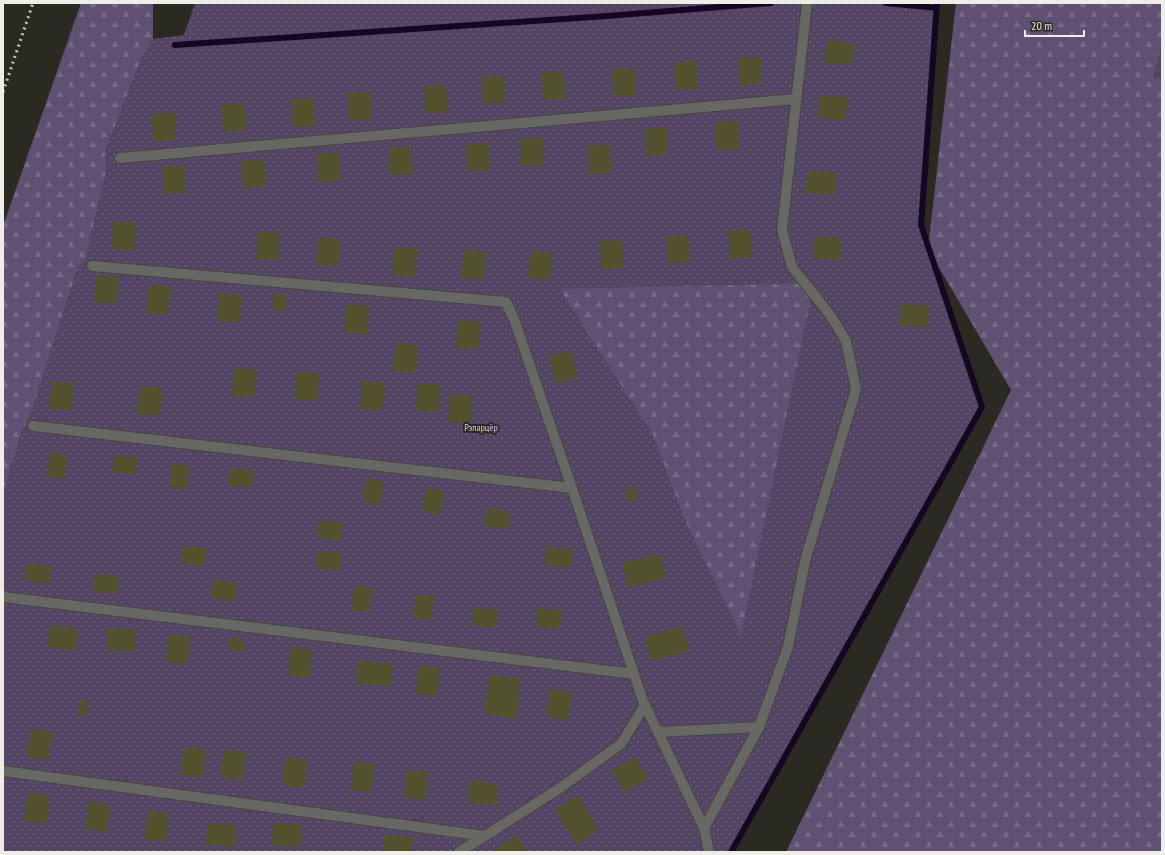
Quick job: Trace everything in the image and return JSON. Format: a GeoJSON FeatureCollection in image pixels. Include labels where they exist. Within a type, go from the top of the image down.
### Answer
{"type":"FeatureCollection","features":[{"type":"Feature","properties":{"kind":"street"},"geometry":{"type":"LineString","coordinates":[[704,828],[759,727],[788,647],[805,561],[856,389],[846,340],[831,316],[792,267],[782,230],[807,3]]}},
{"type":"Feature","properties":{"kind":"street"},"geometry":{"type":"LineString","coordinates":[[120,158],[796,99]]}},
{"type":"Feature","properties":{"kind":"street"},"geometry":{"type":"LineString","coordinates":[[92,266],[506,302],[514,319],[645,705],[704,828],[709,852]]}},
{"type":"Feature","properties":{"kind":"street"},"geometry":{"type":"LineString","coordinates":[[33,426],[572,488]]}},
{"type":"Feature","properties":{"kind":"street"},"geometry":{"type":"LineString","coordinates":[[3,597],[634,674]]}},
{"type":"Feature","properties":{"kind":"street"},"geometry":{"type":"LineString","coordinates":[[459,852],[560,788],[621,744],[645,705]]}},
{"type":"Feature","properties":{"kind":"street"},"geometry":{"type":"LineString","coordinates":[[658,732],[759,727]]}},
{"type":"Feature","properties":{"kind":"street"},"geometry":{"type":"LineString","coordinates":[[3,771],[485,836]]}},
{"type":"Feature","properties":{"kind":"green space"},"geometry":{"type":"Polygon","coordinates":[[[81,3],[153,3],[153,39],[141,60],[105,152],[107,168],[86,257],[78,268],[30,416],[21,434],[3,493],[3,226],[81,3]]]}},
{"type":"Feature","properties":{"kind":"green space","name":"Рэпарцёр"},"geometry":{"type":"Polygon","coordinates":[[[195,3],[937,3],[921,225],[982,407],[731,852],[3,852],[3,493],[21,434],[30,416],[78,268],[86,256],[107,168],[105,152],[141,60],[153,39],[184,35],[195,3]]]}},
{"type":"Feature","properties":{"kind":"green space"},"geometry":{"type":"Polygon","coordinates":[[[956,3],[1162,3],[1162,42],[1154,77],[1162,80],[1162,852],[786,852],[1011,390],[928,249],[956,3]]]}},
{"type":"Feature","properties":{"kind":"green space"},"geometry":{"type":"Polygon","coordinates":[[[1162,42],[1162,80],[1154,78],[1162,42]]]}},
{"type":"Feature","properties":{"kind":"green space"},"geometry":{"type":"Polygon","coordinates":[[[814,283],[741,635],[685,520],[653,435],[560,289],[814,283]]]}},
{"type":"Feature","properties":{"kind":"building"},"geometry":{"type":"Polygon","coordinates":[[[288,3],[307,3],[307,4],[288,5],[288,3]]]}},
{"type":"Feature","properties":{"kind":"building"},"geometry":{"type":"Polygon","coordinates":[[[827,40],[854,43],[852,65],[824,62],[827,40]]]}},
{"type":"Feature","properties":{"kind":"building"},"geometry":{"type":"Polygon","coordinates":[[[761,57],[762,84],[740,85],[738,58],[761,57]]]}},
{"type":"Feature","properties":{"kind":"building"},"geometry":{"type":"Polygon","coordinates":[[[697,61],[698,89],[676,90],[674,63],[697,61]]]}},
{"type":"Feature","properties":{"kind":"building"},"geometry":{"type":"Polygon","coordinates":[[[635,68],[636,96],[614,97],[612,69],[635,68]]]}},
{"type":"Feature","properties":{"kind":"building"},"geometry":{"type":"Polygon","coordinates":[[[564,71],[565,99],[543,100],[542,72],[564,71]]]}},
{"type":"Feature","properties":{"kind":"building"},"geometry":{"type":"Polygon","coordinates":[[[504,76],[506,103],[483,104],[482,77],[504,76]]]}},
{"type":"Feature","properties":{"kind":"building"},"geometry":{"type":"Polygon","coordinates":[[[446,85],[448,112],[426,113],[424,86],[446,85]]]}},
{"type":"Feature","properties":{"kind":"building"},"geometry":{"type":"Polygon","coordinates":[[[370,92],[372,120],[349,121],[348,93],[370,92]]]}},
{"type":"Feature","properties":{"kind":"building"},"geometry":{"type":"Polygon","coordinates":[[[819,96],[847,97],[846,120],[818,118],[819,96]]]}},
{"type":"Feature","properties":{"kind":"building"},"geometry":{"type":"Polygon","coordinates":[[[314,98],[315,126],[293,127],[291,99],[314,98]]]}},
{"type":"Feature","properties":{"kind":"building"},"geometry":{"type":"Polygon","coordinates":[[[244,103],[246,130],[223,132],[222,104],[244,103]]]}},
{"type":"Feature","properties":{"kind":"building"},"geometry":{"type":"Polygon","coordinates":[[[175,112],[176,140],[154,141],[152,114],[175,112]]]}},
{"type":"Feature","properties":{"kind":"building"},"geometry":{"type":"Polygon","coordinates":[[[738,121],[739,149],[717,150],[715,122],[738,121]]]}},
{"type":"Feature","properties":{"kind":"building"},"geometry":{"type":"Polygon","coordinates":[[[667,127],[668,155],[646,156],[645,129],[667,127]]]}},
{"type":"Feature","properties":{"kind":"building"},"geometry":{"type":"Polygon","coordinates":[[[543,137],[544,165],[522,166],[520,139],[543,137]]]}},
{"type":"Feature","properties":{"kind":"building"},"geometry":{"type":"Polygon","coordinates":[[[489,143],[490,170],[468,171],[466,144],[489,143]]]}},
{"type":"Feature","properties":{"kind":"building"},"geometry":{"type":"Polygon","coordinates":[[[610,145],[611,173],[589,174],[588,146],[610,145]]]}},
{"type":"Feature","properties":{"kind":"building"},"geometry":{"type":"Polygon","coordinates":[[[411,147],[413,174],[390,175],[389,148],[411,147]]]}},
{"type":"Feature","properties":{"kind":"building"},"geometry":{"type":"Polygon","coordinates":[[[339,153],[341,181],[318,182],[317,154],[339,153]]]}},
{"type":"Feature","properties":{"kind":"building"},"geometry":{"type":"Polygon","coordinates":[[[264,160],[266,187],[243,189],[242,161],[264,160]]]}},
{"type":"Feature","properties":{"kind":"building"},"geometry":{"type":"Polygon","coordinates":[[[185,166],[186,193],[164,194],[162,167],[185,166]]]}},
{"type":"Feature","properties":{"kind":"building"},"geometry":{"type":"Polygon","coordinates":[[[808,171],[836,173],[834,195],[806,193],[808,171]]]}},
{"type":"Feature","properties":{"kind":"building"},"geometry":{"type":"Polygon","coordinates":[[[114,221],[136,223],[134,251],[111,248],[114,221]]]}},
{"type":"Feature","properties":{"kind":"building"},"geometry":{"type":"Polygon","coordinates":[[[750,230],[752,257],[730,259],[728,231],[750,230]]]}},
{"type":"Feature","properties":{"kind":"building"},"geometry":{"type":"Polygon","coordinates":[[[258,231],[280,233],[278,261],[256,259],[258,231]]]}},
{"type":"Feature","properties":{"kind":"building"},"geometry":{"type":"Polygon","coordinates":[[[688,235],[690,262],[668,263],[666,236],[688,235]]]}},
{"type":"Feature","properties":{"kind":"building"},"geometry":{"type":"Polygon","coordinates":[[[318,237],[340,239],[338,267],[316,265],[318,237]]]}},
{"type":"Feature","properties":{"kind":"building"},"geometry":{"type":"Polygon","coordinates":[[[813,237],[841,238],[841,260],[813,259],[813,237]]]}},
{"type":"Feature","properties":{"kind":"building"},"geometry":{"type":"Polygon","coordinates":[[[622,240],[624,268],[601,269],[600,241],[622,240]]]}},
{"type":"Feature","properties":{"kind":"building"},"geometry":{"type":"Polygon","coordinates":[[[395,247],[417,249],[415,277],[393,275],[395,247]]]}},
{"type":"Feature","properties":{"kind":"building"},"geometry":{"type":"Polygon","coordinates":[[[464,250],[486,252],[484,280],[461,278],[464,250]]]}},
{"type":"Feature","properties":{"kind":"building"},"geometry":{"type":"Polygon","coordinates":[[[531,251],[553,253],[550,280],[528,278],[531,251]]]}},
{"type":"Feature","properties":{"kind":"building"},"geometry":{"type":"Polygon","coordinates":[[[97,275],[119,277],[116,304],[94,302],[97,275]]]}},
{"type":"Feature","properties":{"kind":"building"},"geometry":{"type":"Polygon","coordinates":[[[149,285],[171,287],[168,315],[146,313],[149,285]]]}},
{"type":"Feature","properties":{"kind":"building"},"geometry":{"type":"Polygon","coordinates":[[[220,293],[242,295],[239,323],[217,321],[220,293]]]}},
{"type":"Feature","properties":{"kind":"building"},"geometry":{"type":"Polygon","coordinates":[[[273,293],[286,294],[285,311],[272,310],[273,293]]]}},
{"type":"Feature","properties":{"kind":"building"},"geometry":{"type":"Polygon","coordinates":[[[347,304],[369,306],[367,334],[344,332],[347,304]]]}},
{"type":"Feature","properties":{"kind":"building"},"geometry":{"type":"Polygon","coordinates":[[[901,304],[929,305],[928,327],[900,326],[901,304]]]}},
{"type":"Feature","properties":{"kind":"building"},"geometry":{"type":"Polygon","coordinates":[[[459,320],[481,322],[478,349],[456,347],[459,320]]]}},
{"type":"Feature","properties":{"kind":"building"},"geometry":{"type":"Polygon","coordinates":[[[396,343],[418,345],[416,373],[393,371],[396,343]]]}},
{"type":"Feature","properties":{"kind":"building"},"geometry":{"type":"Polygon","coordinates":[[[570,351],[578,377],[556,384],[549,357],[570,351]]]}},
{"type":"Feature","properties":{"kind":"building"},"geometry":{"type":"Polygon","coordinates":[[[235,368],[257,370],[254,397],[232,395],[235,368]]]}},
{"type":"Feature","properties":{"kind":"building"},"geometry":{"type":"Polygon","coordinates":[[[297,372],[320,374],[317,401],[295,399],[297,372]]]}},
{"type":"Feature","properties":{"kind":"building"},"geometry":{"type":"Polygon","coordinates":[[[52,381],[74,383],[72,411],[49,408],[52,381]]]}},
{"type":"Feature","properties":{"kind":"building"},"geometry":{"type":"Polygon","coordinates":[[[362,381],[385,383],[382,411],[360,409],[362,381]]]}},
{"type":"Feature","properties":{"kind":"building"},"geometry":{"type":"Polygon","coordinates":[[[418,383],[440,385],[438,412],[415,410],[418,383]]]}},
{"type":"Feature","properties":{"kind":"building"},"geometry":{"type":"Polygon","coordinates":[[[140,386],[162,388],[160,416],[137,414],[140,386]]]}},
{"type":"Feature","properties":{"kind":"building"},"geometry":{"type":"Polygon","coordinates":[[[450,394],[473,396],[470,424],[448,422],[450,394]]]}},
{"type":"Feature","properties":{"kind":"building"},"geometry":{"type":"Polygon","coordinates":[[[50,452],[67,455],[64,479],[46,476],[50,452]]]}},
{"type":"Feature","properties":{"kind":"building"},"geometry":{"type":"Polygon","coordinates":[[[114,455],[138,457],[136,475],[112,472],[114,455]]]}},
{"type":"Feature","properties":{"kind":"building"},"geometry":{"type":"Polygon","coordinates":[[[172,463],[190,466],[186,490],[169,487],[172,463]]]}},
{"type":"Feature","properties":{"kind":"building"},"geometry":{"type":"Polygon","coordinates":[[[230,468],[254,471],[252,488],[228,486],[230,468]]]}},
{"type":"Feature","properties":{"kind":"building"},"geometry":{"type":"Polygon","coordinates":[[[366,478],[384,481],[380,505],[363,502],[366,478]]]}},
{"type":"Feature","properties":{"kind":"building"},"geometry":{"type":"Polygon","coordinates":[[[635,487],[638,500],[628,502],[625,490],[635,487]]]}},
{"type":"Feature","properties":{"kind":"building"},"geometry":{"type":"Polygon","coordinates":[[[426,488],[444,491],[440,515],[422,512],[426,488]]]}},
{"type":"Feature","properties":{"kind":"building"},"geometry":{"type":"Polygon","coordinates":[[[486,509],[510,511],[508,529],[484,526],[486,509]]]}},
{"type":"Feature","properties":{"kind":"building"},"geometry":{"type":"Polygon","coordinates":[[[319,520],[343,523],[341,541],[317,538],[319,520]]]}},
{"type":"Feature","properties":{"kind":"building"},"geometry":{"type":"Polygon","coordinates":[[[183,546],[207,548],[205,566],[181,563],[183,546]]]}},
{"type":"Feature","properties":{"kind":"building"},"geometry":{"type":"Polygon","coordinates":[[[546,547],[573,550],[570,568],[544,564],[546,547]]]}},
{"type":"Feature","properties":{"kind":"building"},"geometry":{"type":"Polygon","coordinates":[[[318,551],[342,553],[340,571],[316,568],[318,551]]]}},
{"type":"Feature","properties":{"kind":"building"},"geometry":{"type":"Polygon","coordinates":[[[660,554],[666,578],[628,588],[622,563],[660,554]]]}},
{"type":"Feature","properties":{"kind":"building"},"geometry":{"type":"Polygon","coordinates":[[[27,563],[51,566],[49,584],[25,581],[27,563]]]}},
{"type":"Feature","properties":{"kind":"building"},"geometry":{"type":"Polygon","coordinates":[[[95,574],[119,577],[117,594],[93,592],[95,574]]]}},
{"type":"Feature","properties":{"kind":"building"},"geometry":{"type":"Polygon","coordinates":[[[213,580],[237,583],[235,601],[211,598],[213,580]]]}},
{"type":"Feature","properties":{"kind":"building"},"geometry":{"type":"Polygon","coordinates":[[[355,586],[372,588],[369,612],[351,610],[355,586]]]}},
{"type":"Feature","properties":{"kind":"building"},"geometry":{"type":"Polygon","coordinates":[[[416,594],[434,596],[431,620],[413,618],[416,594]]]}},
{"type":"Feature","properties":{"kind":"building"},"geometry":{"type":"Polygon","coordinates":[[[474,608],[498,610],[496,628],[472,625],[474,608]]]}},
{"type":"Feature","properties":{"kind":"building"},"geometry":{"type":"Polygon","coordinates":[[[538,608],[562,611],[560,629],[536,626],[538,608]]]}},
{"type":"Feature","properties":{"kind":"building"},"geometry":{"type":"Polygon","coordinates":[[[49,626],[78,628],[76,650],[48,648],[49,626]]]}},
{"type":"Feature","properties":{"kind":"building"},"geometry":{"type":"Polygon","coordinates":[[[682,627],[689,651],[651,661],[645,637],[682,627]]]}},
{"type":"Feature","properties":{"kind":"building"},"geometry":{"type":"Polygon","coordinates":[[[108,628],[136,630],[135,652],[106,649],[108,628]]]}},
{"type":"Feature","properties":{"kind":"building"},"geometry":{"type":"Polygon","coordinates":[[[169,634],[191,637],[187,665],[166,662],[169,634]]]}},
{"type":"Feature","properties":{"kind":"building"},"geometry":{"type":"Polygon","coordinates":[[[229,637],[244,639],[243,651],[228,650],[229,637]]]}},
{"type":"Feature","properties":{"kind":"building"},"geometry":{"type":"Polygon","coordinates":[[[291,647],[313,650],[309,678],[287,675],[291,647]]]}},
{"type":"Feature","properties":{"kind":"building"},"geometry":{"type":"Polygon","coordinates":[[[359,660],[393,664],[390,687],[356,683],[359,660]]]}},
{"type":"Feature","properties":{"kind":"building"},"geometry":{"type":"Polygon","coordinates":[[[419,666],[441,668],[437,697],[415,694],[419,666]]]}},
{"type":"Feature","properties":{"kind":"building"},"geometry":{"type":"Polygon","coordinates":[[[490,675],[521,679],[516,719],[484,714],[490,675]]]}},
{"type":"Feature","properties":{"kind":"building"},"geometry":{"type":"Polygon","coordinates":[[[550,689],[572,692],[568,720],[547,717],[550,689]]]}},
{"type":"Feature","properties":{"kind":"building"},"geometry":{"type":"Polygon","coordinates":[[[80,700],[89,701],[87,716],[78,715],[80,700]]]}},
{"type":"Feature","properties":{"kind":"building"},"geometry":{"type":"Polygon","coordinates":[[[31,729],[52,732],[48,760],[27,757],[31,729]]]}},
{"type":"Feature","properties":{"kind":"building"},"geometry":{"type":"Polygon","coordinates":[[[184,747],[206,750],[202,778],[180,775],[184,747]]]}},
{"type":"Feature","properties":{"kind":"building"},"geometry":{"type":"Polygon","coordinates":[[[224,750],[246,752],[242,780],[220,777],[224,750]]]}},
{"type":"Feature","properties":{"kind":"building"},"geometry":{"type":"Polygon","coordinates":[[[286,757],[308,760],[304,788],[283,785],[286,757]]]}},
{"type":"Feature","properties":{"kind":"building"},"geometry":{"type":"Polygon","coordinates":[[[635,757],[648,778],[625,793],[612,771],[635,757]]]}},
{"type":"Feature","properties":{"kind":"building"},"geometry":{"type":"Polygon","coordinates":[[[354,762],[375,764],[371,793],[350,790],[354,762]]]}},
{"type":"Feature","properties":{"kind":"building"},"geometry":{"type":"Polygon","coordinates":[[[407,770],[429,772],[425,800],[403,797],[407,770]]]}},
{"type":"Feature","properties":{"kind":"building"},"geometry":{"type":"Polygon","coordinates":[[[470,781],[498,784],[497,805],[468,803],[470,781]]]}},
{"type":"Feature","properties":{"kind":"building"},"geometry":{"type":"Polygon","coordinates":[[[28,793],[50,796],[46,824],[24,821],[28,793]]]}},
{"type":"Feature","properties":{"kind":"building"},"geometry":{"type":"Polygon","coordinates":[[[578,796],[599,830],[576,844],[555,810],[578,796]]]}},
{"type":"Feature","properties":{"kind":"building"},"geometry":{"type":"Polygon","coordinates":[[[89,801],[110,804],[107,832],[85,829],[89,801]]]}},
{"type":"Feature","properties":{"kind":"building"},"geometry":{"type":"Polygon","coordinates":[[[148,811],[169,814],[166,842],[144,839],[148,811]]]}},
{"type":"Feature","properties":{"kind":"building"},"geometry":{"type":"Polygon","coordinates":[[[207,823],[236,825],[234,847],[206,844],[207,823]]]}},
{"type":"Feature","properties":{"kind":"building"},"geometry":{"type":"Polygon","coordinates":[[[273,823],[302,825],[300,847],[272,845],[273,823]]]}},
{"type":"Feature","properties":{"kind":"building"},"geometry":{"type":"Polygon","coordinates":[[[384,835],[413,837],[412,852],[383,852],[384,835]]]}},
{"type":"Feature","properties":{"kind":"building"},"geometry":{"type":"Polygon","coordinates":[[[517,836],[527,852],[495,852],[494,850],[517,836]]]}},
{"type":"Feature","properties":{"kind":"waterway"},"geometry":{"type":"LineString","coordinates":[[175,45],[607,16],[771,3]]}},
{"type":"Feature","properties":{"kind":"waterway"},"geometry":{"type":"LineString","coordinates":[[886,3],[937,8]]}},
{"type":"Feature","properties":{"kind":"waterway"},"geometry":{"type":"LineString","coordinates":[[731,852],[982,407],[921,225],[937,3]]}},
{"type":"Feature","properties":{"kind":"railway"},"geometry":{"type":"LineString","coordinates":[[3,92],[33,3]]}}]}
